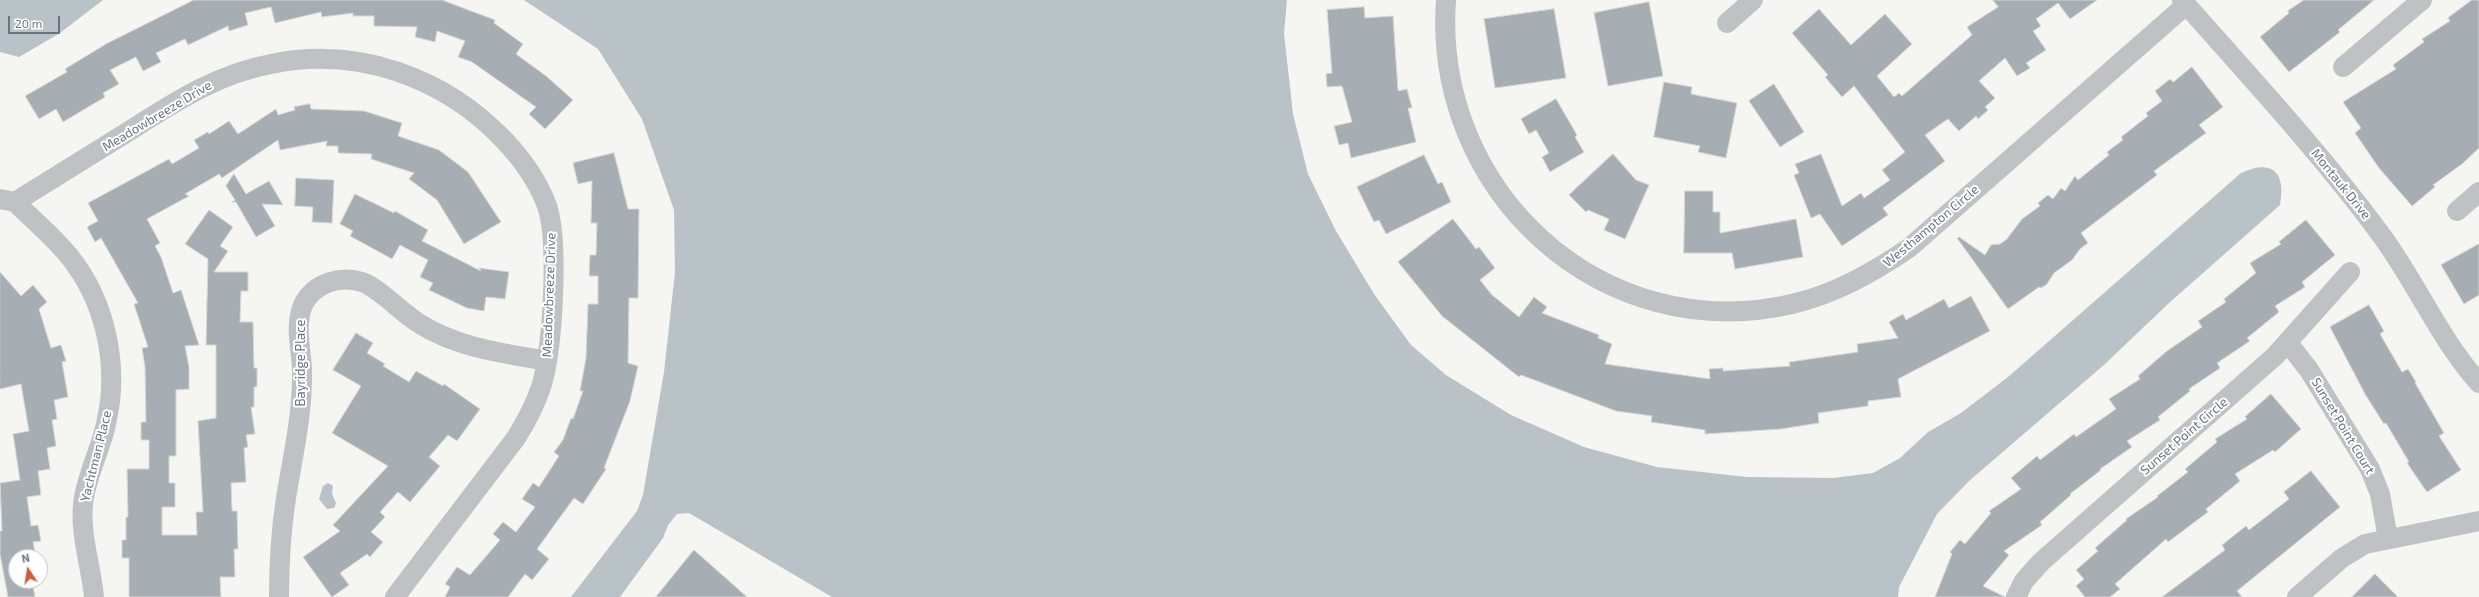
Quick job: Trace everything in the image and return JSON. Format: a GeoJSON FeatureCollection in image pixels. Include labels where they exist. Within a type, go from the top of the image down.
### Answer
{"type":"FeatureCollection","features":[{"type":"Feature","properties":{"kind":"street","name":"Westhampton Circle"},"geometry":{"type":"LineString","coordinates":[[1446,0],[1444,25],[1447,63],[1462,125],[1478,159],[1494,185],[1522,221],[1550,247],[1582,269],[1616,287],[1652,300],[1715,310],[1753,310],[1791,304],[1851,284],[1877,270],[1909,248],[2184,2]]}},
{"type":"Feature","properties":{"kind":"street"},"geometry":{"type":"LineString","coordinates":[[1727,22],[1753,0]]}},
{"type":"Feature","properties":{"kind":"street"},"geometry":{"type":"LineString","coordinates":[[2343,67],[2422,0]]}},
{"type":"Feature","properties":{"kind":"street","name":"Montauk Drive"},"geometry":{"type":"LineString","coordinates":[[2184,2],[2344,185],[2383,238],[2457,356],[2479,383]]}},
{"type":"Feature","properties":{"kind":"street","name":"Meadowbreeze Drive"},"geometry":{"type":"LineString","coordinates":[[8,201],[189,94],[234,73],[270,64],[320,59],[352,60],[398,71],[438,88],[462,103],[490,125],[515,151],[543,195],[551,222],[553,250],[547,361],[541,386],[530,413],[516,438],[395,597]]}},
{"type":"Feature","properties":{"kind":"street"},"geometry":{"type":"LineString","coordinates":[[2457,211],[2479,192]]}},
{"type":"Feature","properties":{"kind":"street","name":"Yachtman Place"},"geometry":{"type":"LineString","coordinates":[[8,201],[51,235],[70,256],[86,281],[98,306],[106,334],[111,362],[111,391],[108,419],[86,488],[82,515],[94,597]]}},
{"type":"Feature","properties":{"kind":"street","name":"Sunset Point Circle"},"geometry":{"type":"LineString","coordinates":[[2016,597],[2024,581],[2041,562],[2288,343],[2350,272]]}},
{"type":"Feature","properties":{"kind":"street","name":"Bayridge Place"},"geometry":{"type":"LineString","coordinates":[[279,597],[286,499],[300,414],[302,369],[299,327],[304,303],[311,294],[332,281],[344,279],[362,282],[434,332],[462,344],[547,361]]}},
{"type":"Feature","properties":{"kind":"street","name":"Sunset Point Court"},"geometry":{"type":"LineString","coordinates":[[2288,343],[2309,370],[2370,468],[2380,494],[2388,539]]}},
{"type":"Feature","properties":{"kind":"street"},"geometry":{"type":"LineString","coordinates":[[2297,597],[2353,550],[2365,544],[2479,522]]}},
{"type":"Feature","properties":{"kind":"shaded area"},"geometry":{"type":"Polygon","coordinates":[[[0,0],[103,0],[60,33],[19,57],[0,52],[0,0]]]}},
{"type":"Feature","properties":{"kind":"shaded area"},"geometry":{"type":"Polygon","coordinates":[[[524,0],[1287,0],[1284,33],[1293,114],[1308,174],[1336,231],[1374,294],[1411,345],[1446,375],[1511,415],[1584,447],[1657,467],[1747,477],[1833,478],[1873,473],[1900,458],[1928,432],[1961,413],[2008,377],[2241,173],[2261,167],[2269,168],[2275,171],[2281,184],[2280,205],[2169,303],[2105,364],[1969,481],[1937,514],[1899,587],[1898,597],[832,597],[689,513],[677,514],[668,525],[663,538],[620,597],[571,597],[637,511],[643,495],[664,372],[675,272],[674,210],[642,119],[598,49],[524,0]]]}},
{"type":"Feature","properties":{"kind":"shaded area"},"geometry":{"type":"Polygon","coordinates":[[[328,483],[333,486],[332,494],[336,503],[334,508],[327,509],[319,499],[323,486],[328,483]]]}},
{"type":"Feature","properties":{"kind":"building"},"geometry":{"type":"Polygon","coordinates":[[[194,0],[442,0],[495,20],[494,23],[523,44],[516,54],[546,76],[573,100],[545,129],[529,114],[536,107],[472,62],[458,57],[465,41],[437,31],[435,42],[415,37],[417,27],[374,26],[374,16],[353,16],[353,13],[322,17],[321,12],[275,23],[271,7],[245,13],[248,25],[229,31],[228,26],[188,45],[185,39],[156,53],[161,62],[143,71],[136,57],[110,70],[119,84],[103,93],[105,97],[63,122],[56,109],[39,119],[25,96],[67,72],[65,69],[106,44],[194,0]]]}},
{"type":"Feature","properties":{"kind":"building"},"geometry":{"type":"Polygon","coordinates":[[[1993,0],[2097,0],[2070,19],[2058,3],[2036,19],[2041,26],[2033,31],[2046,50],[2026,63],[2030,68],[2017,76],[2005,58],[1979,81],[1995,98],[1985,107],[1988,110],[1978,119],[1976,116],[1959,131],[1948,119],[1925,135],[1945,161],[1883,208],[1888,215],[1842,246],[1820,214],[1811,218],[1794,175],[1799,173],[1795,164],[1821,154],[1842,206],[1861,193],[1864,198],[1890,180],[1882,170],[1905,152],[1854,86],[1842,97],[1825,77],[1828,75],[1792,33],[1819,9],[1851,45],[1885,14],[1912,44],[1877,76],[1894,97],[1899,93],[1902,96],[1972,35],[1967,27],[1998,7],[1993,0]]]}},
{"type":"Feature","properties":{"kind":"building"},"geometry":{"type":"Polygon","coordinates":[[[2304,0],[2374,0],[2338,30],[2340,32],[2289,72],[2260,37],[2289,13],[2288,11],[2304,0]]]}},
{"type":"Feature","properties":{"kind":"building"},"geometry":{"type":"Polygon","coordinates":[[[2472,0],[2479,0],[2479,148],[2462,164],[2433,185],[2435,187],[2412,206],[2379,168],[2355,133],[2361,128],[2343,102],[2396,69],[2393,65],[2424,42],[2422,39],[2450,21],[2448,18],[2472,0]]]}},
{"type":"Feature","properties":{"kind":"building"},"geometry":{"type":"Polygon","coordinates":[[[1649,2],[1663,76],[1608,86],[1594,13],[1649,2]]]}},
{"type":"Feature","properties":{"kind":"building"},"geometry":{"type":"Polygon","coordinates":[[[1364,7],[1365,18],[1393,16],[1398,91],[1407,89],[1412,108],[1408,108],[1416,142],[1351,158],[1348,143],[1339,145],[1334,126],[1352,122],[1342,86],[1327,87],[1326,74],[1332,73],[1327,10],[1364,7]]]}},
{"type":"Feature","properties":{"kind":"building"},"geometry":{"type":"Polygon","coordinates":[[[1554,9],[1566,78],[1495,88],[1484,19],[1554,9]]]}},
{"type":"Feature","properties":{"kind":"building"},"geometry":{"type":"Polygon","coordinates":[[[2192,67],[2223,107],[2199,125],[2206,133],[2154,171],[2157,175],[2081,233],[2088,243],[2080,249],[2072,260],[2054,273],[2047,284],[2041,288],[2039,287],[2008,309],[1957,238],[1959,237],[1985,255],[1991,245],[2000,244],[2007,239],[2022,219],[2040,206],[2038,203],[2048,195],[2053,199],[2061,188],[2065,191],[2075,176],[2078,180],[2109,155],[2107,152],[2123,140],[2121,137],[2148,116],[2146,113],[2162,101],[2155,91],[2170,79],[2173,82],[2192,67]]]}},
{"type":"Feature","properties":{"kind":"building"},"geometry":{"type":"Polygon","coordinates":[[[1664,82],[1692,87],[1691,94],[1737,103],[1726,158],[1698,152],[1700,146],[1654,137],[1664,82]]]}},
{"type":"Feature","properties":{"kind":"building"},"geometry":{"type":"Polygon","coordinates":[[[1774,84],[1804,132],[1780,147],[1749,101],[1774,84]]]}},
{"type":"Feature","properties":{"kind":"building"},"geometry":{"type":"Polygon","coordinates":[[[1556,99],[1577,135],[1575,137],[1584,152],[1550,172],[1542,157],[1549,153],[1536,130],[1529,134],[1521,119],[1556,99]]]}},
{"type":"Feature","properties":{"kind":"building"},"geometry":{"type":"Polygon","coordinates":[[[310,104],[311,109],[364,111],[402,123],[398,136],[439,150],[468,172],[501,222],[464,244],[437,200],[409,179],[414,173],[371,159],[372,154],[338,153],[338,146],[326,146],[327,141],[280,150],[278,140],[222,178],[219,174],[185,194],[189,196],[147,219],[160,243],[155,246],[161,257],[173,293],[181,290],[199,345],[185,346],[189,367],[189,389],[176,390],[176,456],[169,456],[169,483],[175,483],[175,507],[162,507],[162,535],[197,535],[196,512],[203,512],[198,421],[216,418],[216,345],[206,345],[208,259],[185,244],[209,210],[233,227],[220,246],[228,251],[214,272],[248,272],[248,291],[241,291],[240,322],[253,322],[254,368],[257,368],[257,387],[254,387],[254,407],[251,407],[255,434],[246,435],[248,447],[244,448],[246,482],[231,483],[232,511],[237,511],[238,549],[234,549],[235,577],[220,577],[221,597],[129,597],[129,558],[122,558],[122,540],[126,540],[126,517],[128,517],[127,469],[149,469],[149,440],[141,440],[141,422],[146,422],[145,367],[142,348],[148,347],[134,304],[138,303],[101,238],[95,242],[87,227],[98,221],[88,203],[169,159],[172,164],[199,148],[194,140],[208,132],[209,134],[229,121],[238,134],[276,109],[278,115],[295,110],[294,107],[310,104]]]}},
{"type":"Feature","properties":{"kind":"building"},"geometry":{"type":"Polygon","coordinates":[[[614,153],[628,209],[639,209],[638,298],[629,298],[628,363],[638,366],[630,401],[604,468],[606,469],[583,504],[574,498],[537,549],[549,559],[532,580],[525,574],[508,597],[445,597],[450,587],[445,584],[457,567],[470,575],[500,540],[493,534],[503,522],[516,532],[535,507],[522,499],[533,483],[539,487],[559,456],[554,452],[563,440],[571,418],[573,419],[583,391],[580,391],[586,358],[588,304],[598,304],[598,276],[589,276],[590,255],[596,255],[597,223],[591,223],[592,181],[578,184],[573,163],[614,153]]]}},
{"type":"Feature","properties":{"kind":"building"},"geometry":{"type":"Polygon","coordinates":[[[1613,154],[1636,180],[1649,185],[1625,239],[1604,230],[1609,219],[1588,210],[1586,212],[1569,195],[1613,154]]]}},
{"type":"Feature","properties":{"kind":"building"},"geometry":{"type":"Polygon","coordinates":[[[1424,155],[1438,184],[1442,182],[1451,202],[1386,234],[1379,220],[1374,222],[1357,187],[1424,155]]]}},
{"type":"Feature","properties":{"kind":"building"},"geometry":{"type":"Polygon","coordinates":[[[234,174],[246,194],[269,181],[283,205],[262,204],[275,226],[256,237],[236,202],[232,202],[235,200],[226,186],[234,174]]]}},
{"type":"Feature","properties":{"kind":"building"},"geometry":{"type":"Polygon","coordinates":[[[296,178],[334,180],[332,223],[312,222],[313,207],[295,206],[296,178]]]}},
{"type":"Feature","properties":{"kind":"building"},"geometry":{"type":"Polygon","coordinates":[[[1685,191],[1713,191],[1713,212],[1720,212],[1720,233],[1796,219],[1803,257],[1735,269],[1732,253],[1684,253],[1685,191]]]}},
{"type":"Feature","properties":{"kind":"building"},"geometry":{"type":"Polygon","coordinates":[[[355,194],[394,213],[395,211],[428,230],[422,241],[481,271],[479,268],[509,272],[505,299],[486,297],[484,311],[467,308],[429,290],[433,283],[420,277],[428,260],[400,245],[392,259],[350,236],[353,231],[340,224],[355,194]]]}},
{"type":"Feature","properties":{"kind":"building"},"geometry":{"type":"Polygon","coordinates":[[[1453,219],[1476,249],[1479,247],[1495,268],[1480,280],[1492,295],[1519,317],[1534,297],[1547,307],[1542,313],[1599,335],[1598,338],[1612,344],[1605,364],[1710,379],[1709,369],[1723,368],[1723,371],[1790,366],[1789,362],[1858,352],[1857,344],[1898,338],[1889,322],[1903,314],[1906,320],[1944,299],[1949,308],[1971,296],[1990,331],[1898,379],[1901,397],[1868,401],[1868,406],[1818,413],[1819,423],[1781,429],[1705,434],[1705,430],[1651,422],[1652,416],[1616,411],[1521,375],[1519,377],[1442,316],[1398,262],[1453,219]]]}},
{"type":"Feature","properties":{"kind":"building"},"geometry":{"type":"Polygon","coordinates":[[[2306,220],[2335,255],[2302,282],[2305,287],[2275,306],[2279,312],[2247,338],[2250,341],[2217,363],[2220,368],[2189,389],[2190,391],[2158,417],[2160,420],[2127,441],[2132,447],[2100,469],[2101,470],[2070,494],[2071,495],[2040,522],[2042,525],[2004,551],[2009,555],[1983,586],[2005,597],[1935,597],[1952,554],[1950,552],[1960,540],[1965,544],[1991,513],[1989,511],[2021,489],[2011,478],[2037,456],[2040,460],[2074,434],[2076,437],[2116,409],[2109,399],[2140,379],[2138,376],[2167,351],[2202,327],[2198,321],[2226,302],[2224,299],[2256,273],[2250,263],[2281,244],[2279,242],[2306,220]]]}},
{"type":"Feature","properties":{"kind":"building"},"geometry":{"type":"Polygon","coordinates":[[[2479,244],[2479,295],[2464,304],[2441,265],[2479,244]]]}},
{"type":"Feature","properties":{"kind":"building"},"geometry":{"type":"Polygon","coordinates":[[[0,272],[21,296],[33,285],[47,302],[39,309],[51,348],[61,345],[66,361],[62,362],[68,397],[54,400],[57,419],[52,420],[56,446],[47,448],[50,469],[38,471],[41,495],[27,497],[31,526],[38,525],[41,541],[33,542],[34,549],[8,549],[8,589],[34,589],[35,597],[8,597],[0,554],[0,531],[2,531],[0,483],[20,480],[13,434],[29,431],[21,384],[0,389],[0,272]]]}},
{"type":"Feature","properties":{"kind":"building"},"geometry":{"type":"Polygon","coordinates":[[[2369,305],[2384,331],[2380,334],[2402,372],[2408,369],[2416,382],[2415,383],[2444,433],[2439,436],[2461,470],[2427,492],[2407,463],[2409,462],[2386,423],[2384,424],[2365,394],[2330,327],[2369,305]]]}},
{"type":"Feature","properties":{"kind":"building"},"geometry":{"type":"Polygon","coordinates":[[[356,333],[373,343],[367,353],[385,364],[383,366],[409,382],[416,371],[443,386],[444,384],[480,409],[457,441],[448,435],[429,457],[440,466],[410,502],[398,492],[380,512],[385,517],[371,532],[383,542],[370,557],[367,554],[340,573],[349,585],[332,597],[303,557],[340,531],[333,525],[388,466],[332,433],[361,386],[333,370],[356,333]]]}},
{"type":"Feature","properties":{"kind":"building"},"geometry":{"type":"Polygon","coordinates":[[[2271,394],[2301,429],[2275,452],[2273,450],[2235,474],[2240,481],[2206,509],[2208,512],[2168,542],[2166,539],[2115,584],[2120,589],[2110,597],[2085,597],[2076,586],[2084,579],[2076,570],[2098,551],[2095,548],[2127,520],[2126,519],[2158,497],[2157,496],[2188,472],[2185,469],[2217,442],[2215,439],[2247,419],[2245,417],[2271,394]]]}},
{"type":"Feature","properties":{"kind":"building"},"geometry":{"type":"Polygon","coordinates":[[[2311,471],[2340,507],[2237,591],[2242,597],[2162,597],[2225,550],[2222,545],[2246,526],[2249,530],[2289,499],[2284,492],[2311,471]]]}},
{"type":"Feature","properties":{"kind":"building"},"geometry":{"type":"Polygon","coordinates":[[[694,550],[747,597],[656,597],[694,550]]]}},
{"type":"Feature","properties":{"kind":"building"},"geometry":{"type":"Polygon","coordinates":[[[2375,574],[2398,597],[2352,597],[2375,574]]]}}]}
